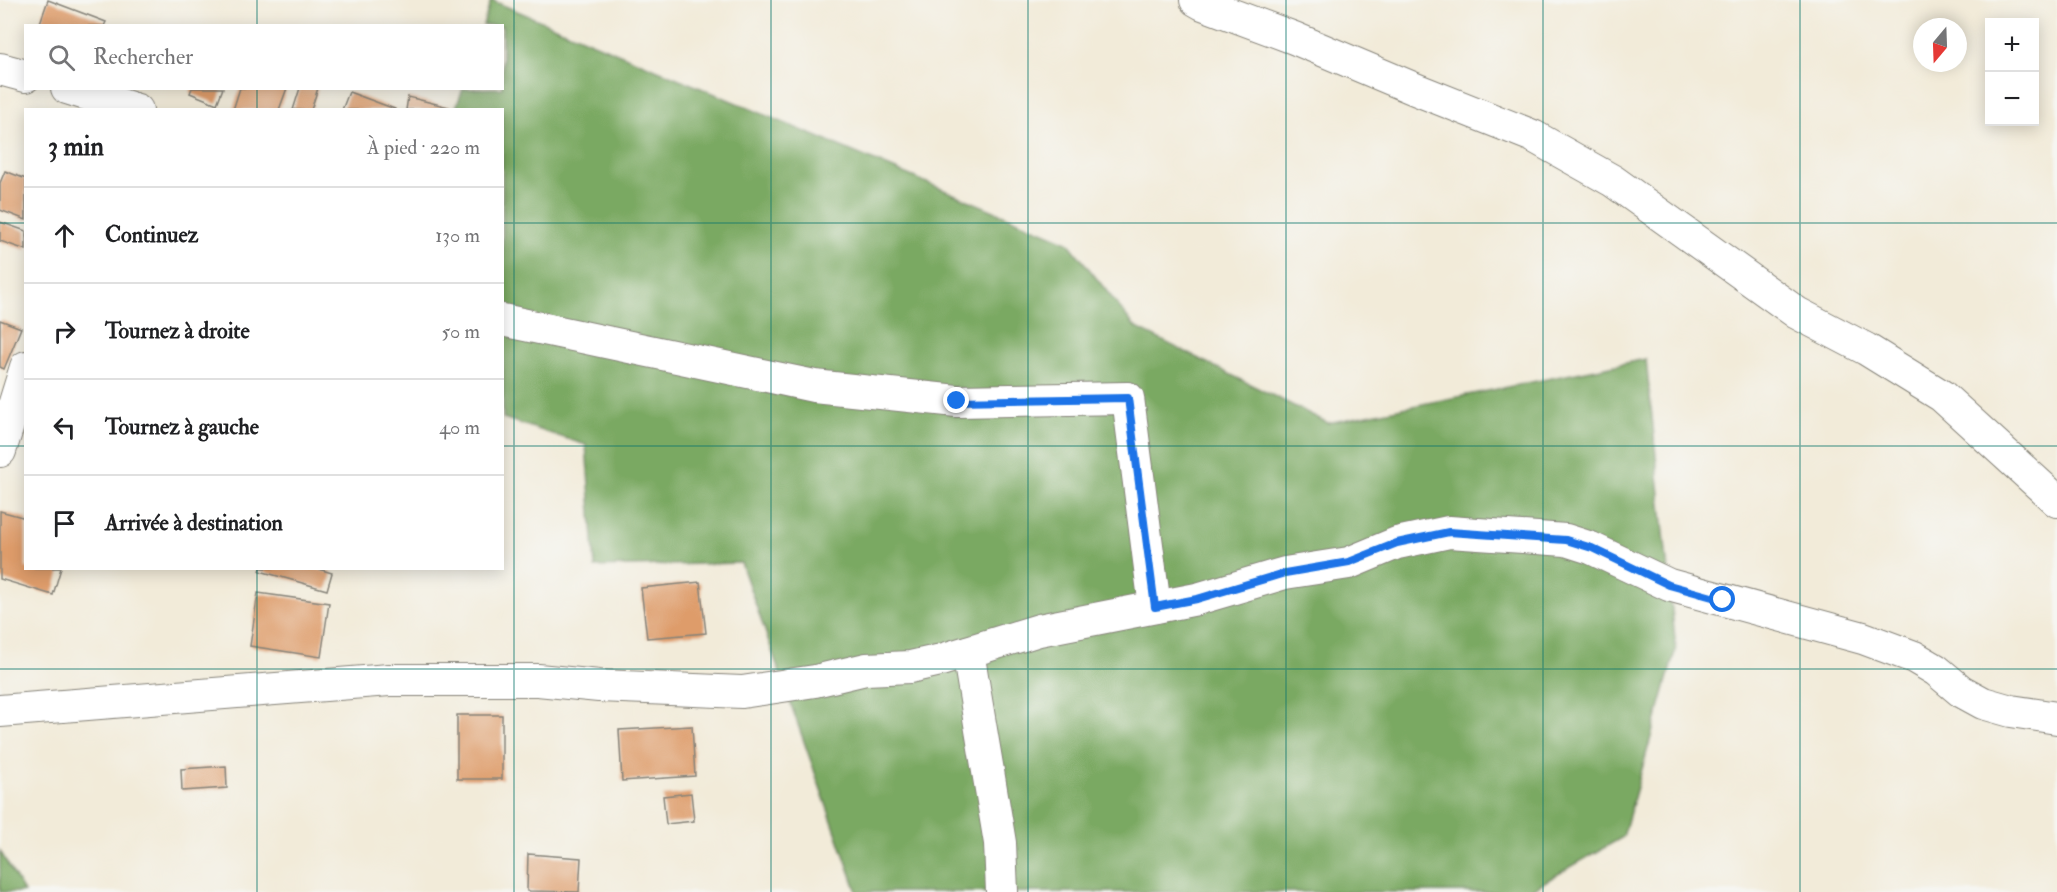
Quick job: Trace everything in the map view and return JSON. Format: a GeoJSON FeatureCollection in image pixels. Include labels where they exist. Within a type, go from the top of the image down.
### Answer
{"type":"FeatureCollection","features":[{"type":"Feature","properties":{"kind":"street"},"geometry":{"type":"LineString","coordinates":[[1196,0],[1533,136],[1613,181],[1797,313],[1866,349],[1942,396],[2057,501]]}},
{"type":"Feature","properties":{"kind":"street"},"geometry":{"type":"LineString","coordinates":[[0,69],[24,75]]}},
{"type":"Feature","properties":{"kind":"street"},"geometry":{"type":"LineString","coordinates":[[71,90],[105,105],[124,108]]}},
{"type":"Feature","properties":{"kind":"street"},"geometry":{"type":"LineString","coordinates":[[504,320],[814,386],[957,401],[1128,398],[1155,607]]}},
{"type":"Feature","properties":{"kind":"street"},"geometry":{"type":"LineString","coordinates":[[0,451],[24,373]]}},
{"type":"Feature","properties":{"kind":"street"},"geometry":{"type":"LineString","coordinates":[[0,711],[389,680],[538,680],[599,686],[742,692],[815,681],[866,669],[910,667],[1039,630],[1197,599],[1285,573],[1349,562],[1397,543],[1449,532],[1566,540],[1592,548],[1669,585],[1863,638],[1914,657],[1936,670],[1961,691],[1983,703],[2011,711],[2057,718]]}},
{"type":"Feature","properties":{"kind":"street"},"geometry":{"type":"LineString","coordinates":[[968,652],[1000,843],[1002,892]]}},
{"type":"Feature","properties":{"kind":"green space"},"geometry":{"type":"Polygon","coordinates":[[[491,0],[1068,242],[1135,327],[1328,423],[1646,359],[1676,648],[1623,837],[1527,892],[857,892],[741,563],[595,567],[586,445],[504,418],[504,108],[456,108],[463,90],[504,90],[504,24],[483,24],[491,0]]]}},
{"type":"Feature","properties":{"kind":"green space"},"geometry":{"type":"Polygon","coordinates":[[[0,851],[24,892],[0,892],[0,851]]]}},
{"type":"Feature","properties":{"kind":"building"},"geometry":{"type":"Polygon","coordinates":[[[48,0],[106,22],[105,24],[40,24],[48,0]]]}},
{"type":"Feature","properties":{"kind":"building"},"geometry":{"type":"Polygon","coordinates":[[[191,90],[222,90],[217,104],[190,93],[191,90]]]}},
{"type":"Feature","properties":{"kind":"building"},"geometry":{"type":"Polygon","coordinates":[[[239,90],[286,90],[280,108],[234,108],[239,90]]]}},
{"type":"Feature","properties":{"kind":"building"},"geometry":{"type":"Polygon","coordinates":[[[299,90],[317,90],[312,108],[294,108],[299,90]]]}},
{"type":"Feature","properties":{"kind":"building"},"geometry":{"type":"Polygon","coordinates":[[[349,92],[392,108],[343,108],[349,92]]]}},
{"type":"Feature","properties":{"kind":"building"},"geometry":{"type":"Polygon","coordinates":[[[408,97],[449,107],[449,108],[406,108],[408,97]]]}},
{"type":"Feature","properties":{"kind":"building"},"geometry":{"type":"Polygon","coordinates":[[[5,171],[24,178],[24,219],[0,210],[0,183],[5,171]]]}},
{"type":"Feature","properties":{"kind":"building"},"geometry":{"type":"Polygon","coordinates":[[[0,222],[24,230],[24,249],[0,241],[0,222]]]}},
{"type":"Feature","properties":{"kind":"building"},"geometry":{"type":"Polygon","coordinates":[[[0,320],[21,328],[4,369],[0,367],[0,320]]]}},
{"type":"Feature","properties":{"kind":"building"},"geometry":{"type":"Polygon","coordinates":[[[0,511],[24,517],[24,570],[60,570],[53,595],[0,579],[0,511]]]}},
{"type":"Feature","properties":{"kind":"building"},"geometry":{"type":"Polygon","coordinates":[[[322,570],[332,573],[327,590],[260,571],[322,570]]]}},
{"type":"Feature","properties":{"kind":"building"},"geometry":{"type":"Polygon","coordinates":[[[700,582],[706,633],[647,638],[641,588],[700,582]]]}},
{"type":"Feature","properties":{"kind":"building"},"geometry":{"type":"Polygon","coordinates":[[[258,593],[329,603],[321,657],[250,646],[258,593]]]}},
{"type":"Feature","properties":{"kind":"building"},"geometry":{"type":"Polygon","coordinates":[[[457,715],[502,715],[502,779],[457,779],[457,715]]]}},
{"type":"Feature","properties":{"kind":"building"},"geometry":{"type":"Polygon","coordinates":[[[692,726],[695,776],[622,781],[619,730],[692,726]]]}},
{"type":"Feature","properties":{"kind":"building"},"geometry":{"type":"Polygon","coordinates":[[[226,766],[227,788],[182,791],[181,769],[226,766]]]}},
{"type":"Feature","properties":{"kind":"building"},"geometry":{"type":"Polygon","coordinates":[[[691,793],[694,821],[666,824],[663,796],[691,793]]]}},
{"type":"Feature","properties":{"kind":"building"},"geometry":{"type":"Polygon","coordinates":[[[528,854],[581,858],[579,892],[527,891],[528,854]]]}},
{"type":"Feature","properties":{"kind":"route"},"geometry":{"type":"LineString","coordinates":[[957,401],[1128,398],[1155,607],[1197,599],[1285,573],[1349,562],[1397,543],[1449,532],[1566,540],[1592,548],[1669,585],[1723,600]]}}]}
